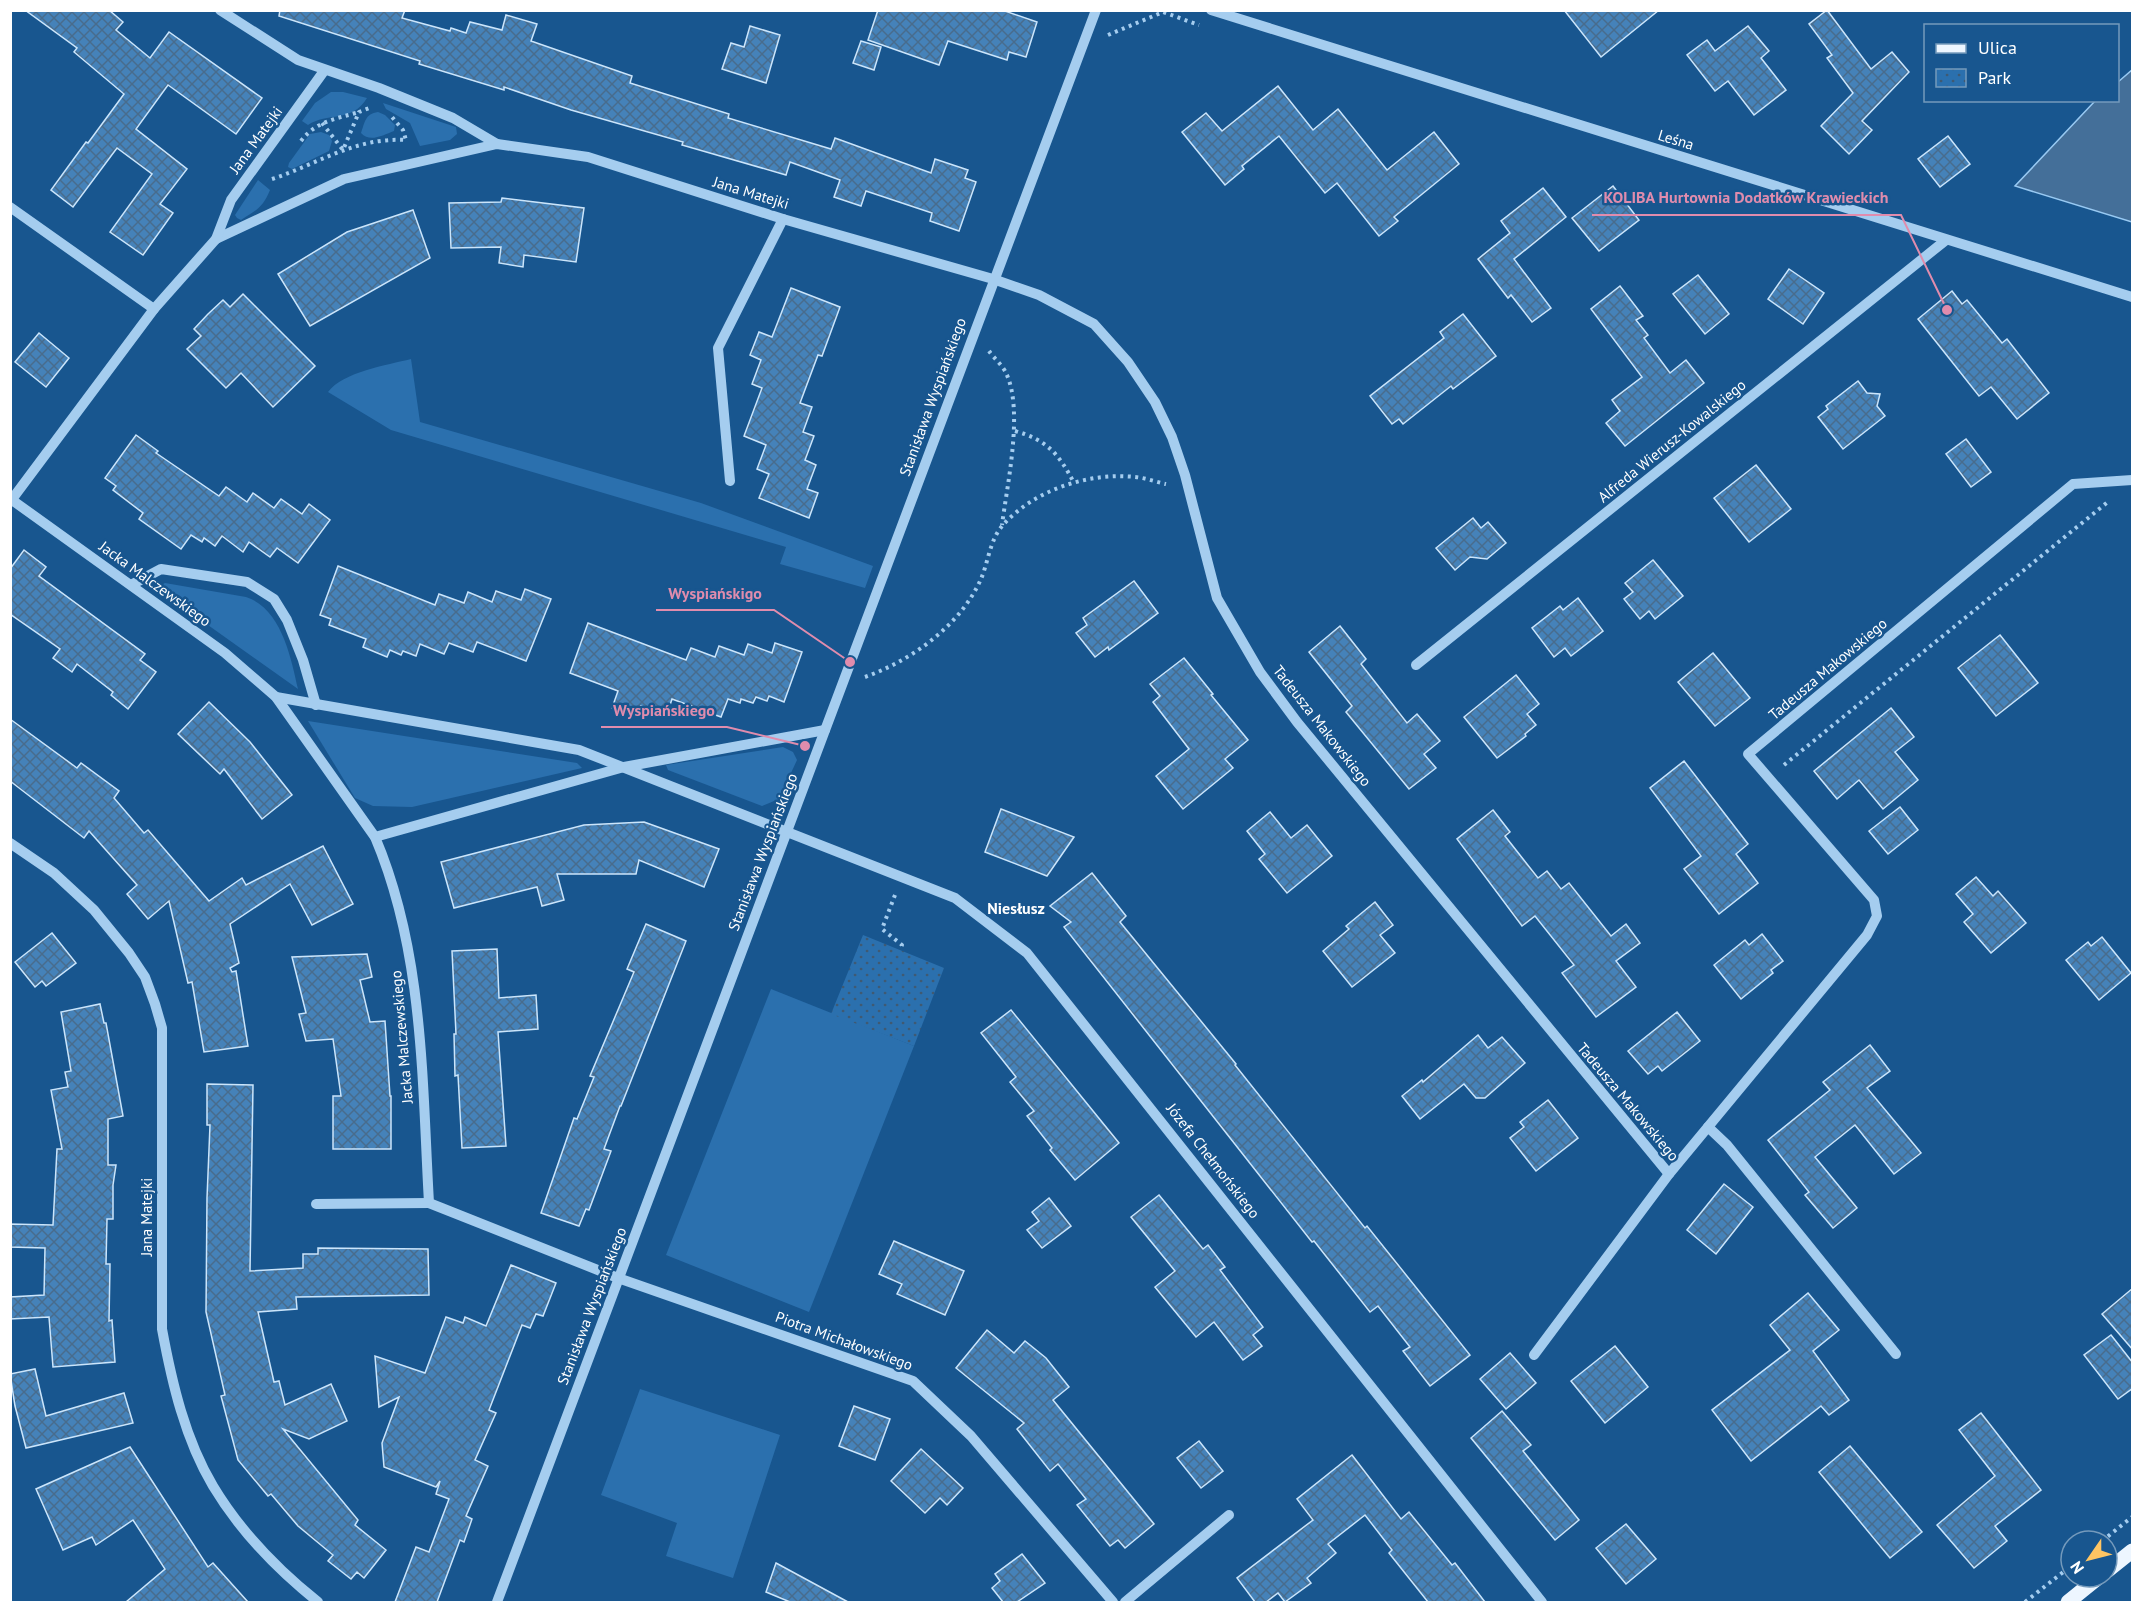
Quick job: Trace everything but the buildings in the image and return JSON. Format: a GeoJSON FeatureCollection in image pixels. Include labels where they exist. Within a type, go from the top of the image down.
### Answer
{"type":"FeatureCollection","features":[{"type":"Feature","properties":{"kind":"main road"},"geometry":{"type":"LineString","coordinates":[[2119,1562],[2133,1551]]}},
{"type":"Feature","properties":{"kind":"main road"},"geometry":{"type":"LineString","coordinates":[[2068,1602],[2084,1589]]}},
{"type":"Feature","properties":{"kind":"street"},"geometry":{"type":"LineString","coordinates":[[220,10],[298,60],[324,71]]}},
{"type":"Feature","properties":{"kind":"street","name":"Stanisława Wyspiańskiego"},"geometry":{"type":"LineString","coordinates":[[496,1602],[1096,10]]}},
{"type":"Feature","properties":{"kind":"street","name":"Leśna"},"geometry":{"type":"LineString","coordinates":[[1211,10],[2133,297]]}},
{"type":"Feature","properties":{"kind":"street","name":"Jana Matejki"},"geometry":{"type":"LineString","coordinates":[[11,501],[154,309],[216,239],[231,200],[324,71],[379,88],[453,118],[497,144]]}},
{"type":"Feature","properties":{"kind":"street","name":"Jana Matejki"},"geometry":{"type":"LineString","coordinates":[[216,239],[344,179],[497,144],[588,157],[783,219],[993,279]]}},
{"type":"Feature","properties":{"kind":"street"},"geometry":{"type":"LineString","coordinates":[[10,207],[154,309]]}},
{"type":"Feature","properties":{"kind":"street"},"geometry":{"type":"LineString","coordinates":[[730,481],[718,348],[783,219]]}},
{"type":"Feature","properties":{"kind":"street","name":"Alfreda Wierusz-Kowalskiego"},"geometry":{"type":"LineString","coordinates":[[1416,665],[1946,240]]}},
{"type":"Feature","properties":{"kind":"street","name":"Tadeusza Makowskiego"},"geometry":{"type":"LineString","coordinates":[[993,279],[1039,295],[1094,324],[1128,362],[1155,402],[1172,437],[1185,475],[1217,598],[1260,672],[1297,722],[1669,1174],[1867,935],[1877,916],[1874,900],[1748,754],[2073,484],[2133,480]]}},
{"type":"Feature","properties":{"kind":"street","name":"Jacka Malczewskiego"},"geometry":{"type":"LineString","coordinates":[[11,501],[225,653],[276,697],[375,837],[385,860],[406,938],[417,1005],[429,1203]]}},
{"type":"Feature","properties":{"kind":"street"},"geometry":{"type":"LineString","coordinates":[[131,585],[161,569],[247,582],[274,599],[287,620],[303,660],[316,705]]}},
{"type":"Feature","properties":{"kind":"street","name":"Jacka Malczewskiego"},"geometry":{"type":"LineString","coordinates":[[276,697],[579,750],[787,830]]}},
{"type":"Feature","properties":{"kind":"street"},"geometry":{"type":"LineString","coordinates":[[375,837],[624,767],[825,730]]}},
{"type":"Feature","properties":{"kind":"street","name":"Józefa Chełmońskiego"},"geometry":{"type":"LineString","coordinates":[[787,830],[955,897],[1027,952],[1542,1602]]}},
{"type":"Feature","properties":{"kind":"street","name":"Jana Matejki"},"geometry":{"type":"LineString","coordinates":[[10,843],[54,873],[74,890],[129,953],[145,977],[162,1028],[162,1329],[171,1377],[188,1435],[213,1486],[249,1535],[289,1579],[318,1602]]}},
{"type":"Feature","properties":{"kind":"street"},"geometry":{"type":"LineString","coordinates":[[1708,1127],[1727,1145],[1896,1354]]}},
{"type":"Feature","properties":{"kind":"street"},"geometry":{"type":"LineString","coordinates":[[1534,1355],[1669,1174]]}},
{"type":"Feature","properties":{"kind":"street"},"geometry":{"type":"LineString","coordinates":[[316,1204],[429,1203],[618,1278]]}},
{"type":"Feature","properties":{"kind":"street","name":"Piotra Michałowskiego"},"geometry":{"type":"LineString","coordinates":[[618,1278],[913,1381],[971,1436],[1113,1602]]}},
{"type":"Feature","properties":{"kind":"street"},"geometry":{"type":"LineString","coordinates":[[1125,1602],[1229,1515]]}},
{"type":"Feature","properties":{"kind":"path"},"geometry":{"type":"LineString","coordinates":[[1188,21],[1191,10]]}},
{"type":"Feature","properties":{"kind":"path"},"geometry":{"type":"LineString","coordinates":[[297,146],[310,130],[322,123],[372,106],[379,109]]}},
{"type":"Feature","properties":{"kind":"path"},"geometry":{"type":"LineString","coordinates":[[343,150],[359,112]]}},
{"type":"Feature","properties":{"kind":"path"},"geometry":{"type":"LineString","coordinates":[[278,171],[271,179],[343,150],[387,139],[406,140],[403,130],[394,118],[386,113]]}},
{"type":"Feature","properties":{"kind":"path"},"geometry":{"type":"LineString","coordinates":[[322,123],[343,150]]}},
{"type":"Feature","properties":{"kind":"path"},"geometry":{"type":"LineString","coordinates":[[862,679],[884,670],[943,631],[963,607],[980,580],[989,552],[1002,526],[1015,431],[1014,405],[1006,374],[986,347]]}},
{"type":"Feature","properties":{"kind":"path"},"geometry":{"type":"LineString","coordinates":[[1015,431],[1031,436],[1051,447],[1066,467],[1074,483]]}},
{"type":"Feature","properties":{"kind":"path"},"geometry":{"type":"LineString","coordinates":[[1002,526],[1027,505],[1061,486],[1098,477],[1136,477],[1173,486]]}},
{"type":"Feature","properties":{"kind":"path"},"geometry":{"type":"LineString","coordinates":[[1783,766],[2113,498]]}},
{"type":"Feature","properties":{"kind":"path"},"geometry":{"type":"LineString","coordinates":[[900,950],[902,945],[882,929],[903,876]]}},
{"type":"Feature","properties":{"kind":"path"},"geometry":{"type":"LineString","coordinates":[[2118,1529],[2133,1517]]}},
{"type":"Feature","properties":{"kind":"path"},"geometry":{"type":"LineString","coordinates":[[2025,1602],[2059,1575]]}},
{"type":"Feature","properties":{"kind":"green space"},"geometry":{"type":"Polygon","coordinates":[[[331,92],[343,92],[367,98],[361,106],[347,114],[315,121],[308,125],[302,121],[315,103],[331,92]]]}},
{"type":"Feature","properties":{"kind":"green space"},"geometry":{"type":"Polygon","coordinates":[[[383,103],[456,127],[457,134],[450,140],[420,146],[410,123],[386,109],[383,103]]]}},
{"type":"Feature","properties":{"kind":"green space"},"geometry":{"type":"Polygon","coordinates":[[[378,112],[385,115],[395,125],[394,131],[372,138],[365,136],[361,133],[366,119],[378,112]]]}},
{"type":"Feature","properties":{"kind":"green space"},"geometry":{"type":"Polygon","coordinates":[[[321,132],[329,135],[332,141],[329,151],[292,169],[288,167],[310,134],[321,132]]]}},
{"type":"Feature","properties":{"kind":"green space"},"geometry":{"type":"Polygon","coordinates":[[[258,180],[270,190],[259,208],[241,220],[235,215],[258,180]]]}},
{"type":"Feature","properties":{"kind":"green space"},"geometry":{"type":"Polygon","coordinates":[[[411,359],[420,422],[701,503],[873,566],[865,588],[780,564],[786,547],[391,430],[328,392],[344,379],[355,374],[411,359]]]}},
{"type":"Feature","properties":{"kind":"green space"},"geometry":{"type":"Polygon","coordinates":[[[165,583],[246,597],[258,603],[268,612],[282,635],[298,689],[156,588],[165,583]]]}},
{"type":"Feature","properties":{"kind":"green space"},"geometry":{"type":"Polygon","coordinates":[[[308,721],[577,763],[582,768],[412,807],[373,806],[355,798],[308,721]]]}},
{"type":"Feature","properties":{"kind":"green space"},"geometry":{"type":"Polygon","coordinates":[[[783,747],[793,752],[797,760],[779,799],[762,806],[668,770],[666,765],[783,747]]]}},
{"type":"Feature","properties":{"kind":"green space"},"geometry":{"type":"Polygon","coordinates":[[[863,935],[944,968],[914,1046],[831,1014],[863,935]]]}},
{"type":"Feature","properties":{"kind":"green space"},"geometry":{"type":"Polygon","coordinates":[[[771,989],[914,1046],[809,1312],[666,1255],[771,989]]]}},
{"type":"Feature","properties":{"kind":"green space"},"geometry":{"type":"Polygon","coordinates":[[[640,1389],[780,1435],[733,1578],[666,1556],[677,1523],[601,1495],[640,1389]]]}},
{"type":"Feature","properties":{"kind":"shaded area"},"geometry":{"type":"Polygon","coordinates":[[[2132,70],[2132,222],[2015,186],[2094,102],[2119,102],[2119,81],[2132,70]]]}},
{"type":"Feature","properties":{"kind":"place","name":"KOLIBA Hurtownia Dodatków Krawieckich"},"geometry":{"type":"Point","coordinates":[1947,310]}},
{"type":"Feature","properties":{"kind":"place","name":"Wyspiańskigo"},"geometry":{"type":"Point","coordinates":[850,662]}},
{"type":"Feature","properties":{"kind":"place","name":"Wyspiańskiego"},"geometry":{"type":"Point","coordinates":[805,746]}},
{"type":"Feature","properties":{"kind":"district","name":"Niesłusz"},"geometry":{"type":"Point","coordinates":[1016,908]}}]}
